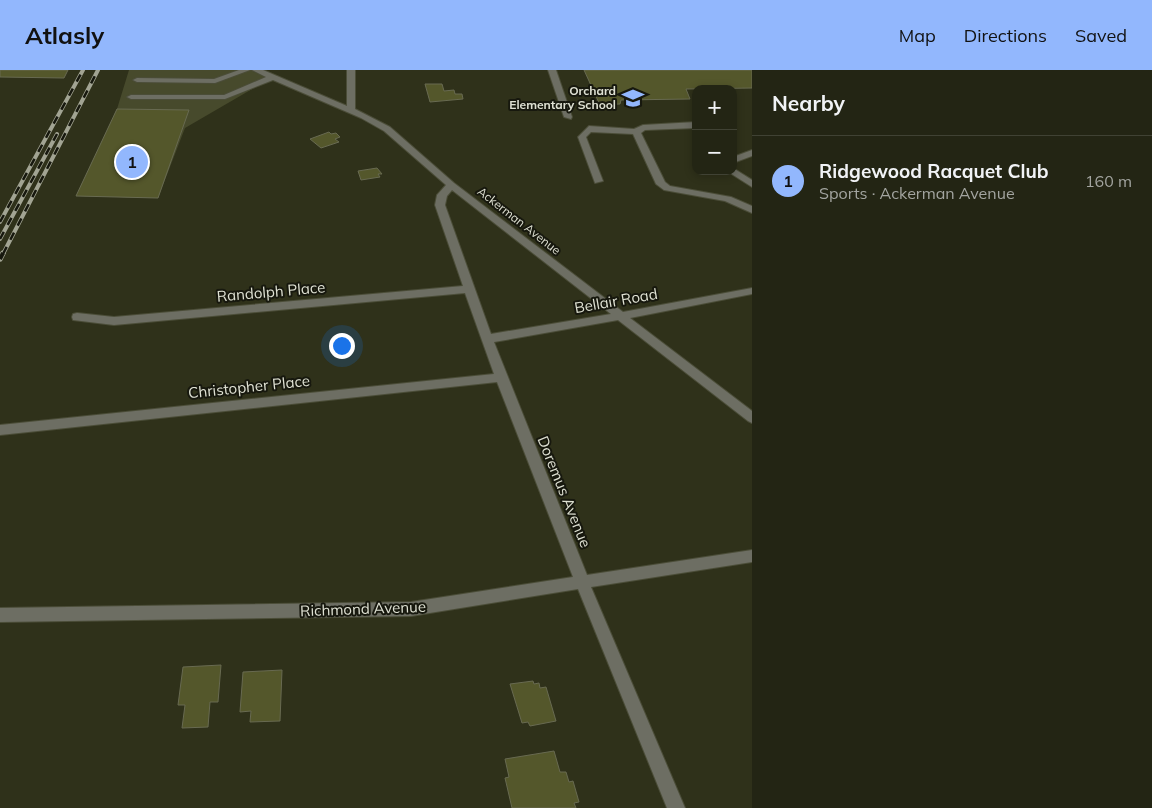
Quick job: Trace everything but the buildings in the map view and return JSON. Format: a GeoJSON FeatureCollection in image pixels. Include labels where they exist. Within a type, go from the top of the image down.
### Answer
{"type":"FeatureCollection","features":[{"type":"Feature","properties":{"kind":"street"},"geometry":{"type":"LineString","coordinates":[[137,80],[215,81],[246,70]]}},
{"type":"Feature","properties":{"kind":"street","name":"Ackerman Avenue"},"geometry":{"type":"LineString","coordinates":[[256,70],[351,111],[387,129],[451,185],[752,418]]}},
{"type":"Feature","properties":{"kind":"street"},"geometry":{"type":"LineString","coordinates":[[351,70],[351,111]]}},
{"type":"Feature","properties":{"kind":"street"},"geometry":{"type":"LineString","coordinates":[[552,70],[568,117]]}},
{"type":"Feature","properties":{"kind":"street"},"geometry":{"type":"LineString","coordinates":[[131,97],[225,97],[273,77]]}},
{"type":"Feature","properties":{"kind":"street"},"geometry":{"type":"LineString","coordinates":[[598,182],[582,137],[589,130],[636,132],[644,128],[692,126]]}},
{"type":"Feature","properties":{"kind":"street"},"geometry":{"type":"LineString","coordinates":[[636,132],[661,184],[667,188],[728,199],[752,210]]}},
{"type":"Feature","properties":{"kind":"street"},"geometry":{"type":"LineString","coordinates":[[737,159],[752,153]]}},
{"type":"Feature","properties":{"kind":"street"},"geometry":{"type":"LineString","coordinates":[[737,174],[752,184]]}},
{"type":"Feature","properties":{"kind":"street","name":"Doremus Avenue"},"geometry":{"type":"LineString","coordinates":[[451,185],[442,195],[440,205],[468,289],[582,581],[676,808]]}},
{"type":"Feature","properties":{"kind":"street","name":"Randolph Place"},"geometry":{"type":"LineString","coordinates":[[77,317],[114,321],[468,289]]}},
{"type":"Feature","properties":{"kind":"street","name":"Bellair Road"},"geometry":{"type":"LineString","coordinates":[[486,338],[622,316],[752,291]]}},
{"type":"Feature","properties":{"kind":"street","name":"Christopher Place"},"geometry":{"type":"LineString","coordinates":[[0,430],[501,377]]}},
{"type":"Feature","properties":{"kind":"street","name":"Richmond Avenue"},"geometry":{"type":"LineString","coordinates":[[0,615],[412,609],[752,556]]}},
{"type":"Feature","properties":{"kind":"green space"},"geometry":{"type":"Polygon","coordinates":[[[129,70],[256,70],[273,77],[185,128],[158,198],[76,196],[117,109],[129,70]]]}},
{"type":"Feature","properties":{"kind":"railway"},"geometry":{"type":"LineString","coordinates":[[0,222],[83,70]]}},
{"type":"Feature","properties":{"kind":"railway"},"geometry":{"type":"LineString","coordinates":[[3,254],[98,70]]}},
{"type":"Feature","properties":{"kind":"railway"},"geometry":{"type":"LineString","coordinates":[[0,239],[57,134]]}},
{"type":"Feature","properties":{"kind":"railway"},"geometry":{"type":"LineString","coordinates":[[0,259],[3,253]]}},
{"type":"Feature","properties":{"kind":"place","name":"Orchard Elementary School"},"geometry":{"type":"Point","coordinates":[633,98]}},
{"type":"Feature","properties":{"kind":"place","name":"Ridgewood Racquet Club"},"geometry":{"type":"Point","coordinates":[132,162]}}]}
